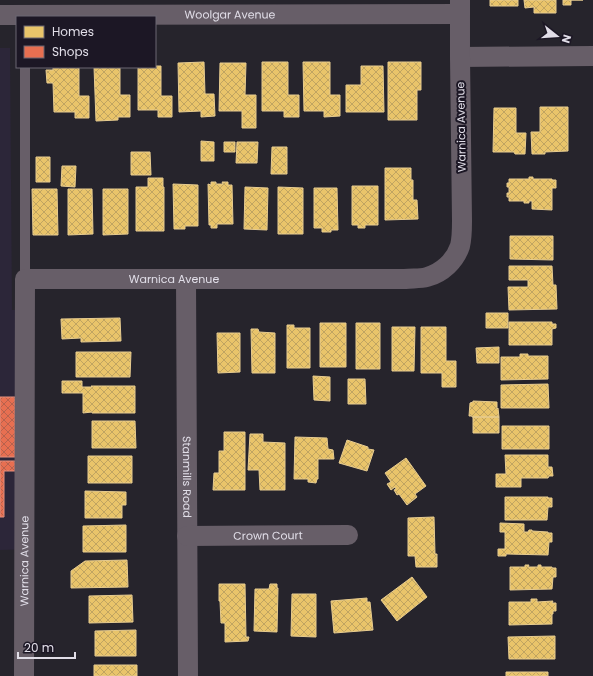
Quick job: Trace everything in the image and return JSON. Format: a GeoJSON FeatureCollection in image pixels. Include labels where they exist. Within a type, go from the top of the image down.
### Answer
{"type":"FeatureCollection","features":[{"type":"Feature","properties":{"kind":"street","name":"Woolgar Avenue"},"geometry":{"type":"LineString","coordinates":[[0,15],[24,16],[460,7]]}},
{"type":"Feature","properties":{"kind":"street","name":"Warnica Avenue"},"geometry":{"type":"LineString","coordinates":[[24,676],[25,278],[420,278],[435,274],[445,268],[453,260],[457,253],[462,238],[460,7]]}},
{"type":"Feature","properties":{"kind":"street"},"geometry":{"type":"LineString","coordinates":[[460,57],[593,56]]}},
{"type":"Feature","properties":{"kind":"street","name":"Stanmills Road"},"geometry":{"type":"LineString","coordinates":[[186,278],[188,676]]}},
{"type":"Feature","properties":{"kind":"street","name":"Crown Court"},"geometry":{"type":"LineString","coordinates":[[187,536],[348,535]]}},
{"type":"Feature","properties":{"kind":"lane"},"geometry":{"type":"LineString","coordinates":[[25,68],[25,278]]}},
{"type":"Feature","properties":{"kind":"shaded area"},"geometry":{"type":"Polygon","coordinates":[[[0,48],[10,48],[12,310],[33,310],[32,549],[0,550],[0,48]]]}},
{"type":"Feature","properties":{"kind":"building: Homes"},"geometry":{"type":"Polygon","coordinates":[[[490,0],[518,0],[518,6],[490,6],[490,0]]]}},
{"type":"Feature","properties":{"kind":"building: Homes"},"geometry":{"type":"Polygon","coordinates":[[[524,0],[556,0],[556,13],[534,13],[534,7],[525,8],[524,0]]]}},
{"type":"Feature","properties":{"kind":"building: Homes"},"geometry":{"type":"Polygon","coordinates":[[[563,0],[571,0],[571,5],[563,5],[563,0]]]}},
{"type":"Feature","properties":{"kind":"building: Homes"},"geometry":{"type":"Polygon","coordinates":[[[204,62],[205,94],[214,94],[215,116],[201,117],[201,111],[179,112],[178,63],[204,62]]]}},
{"type":"Feature","properties":{"kind":"building: Homes"},"geometry":{"type":"Polygon","coordinates":[[[262,62],[288,62],[288,95],[299,95],[299,117],[284,117],[284,111],[262,111],[262,62]]]}},
{"type":"Feature","properties":{"kind":"building: Homes"},"geometry":{"type":"Polygon","coordinates":[[[303,62],[330,62],[330,95],[340,95],[340,116],[324,117],[324,111],[304,111],[303,62]]]}},
{"type":"Feature","properties":{"kind":"building: Homes"},"geometry":{"type":"Polygon","coordinates":[[[388,62],[421,62],[421,90],[417,90],[417,120],[388,120],[388,62]]]}},
{"type":"Feature","properties":{"kind":"building: Homes"},"geometry":{"type":"Polygon","coordinates":[[[220,63],[246,63],[245,95],[256,95],[256,128],[242,128],[242,111],[219,111],[220,63]]]}},
{"type":"Feature","properties":{"kind":"building: Homes"},"geometry":{"type":"Polygon","coordinates":[[[156,66],[161,66],[161,96],[172,96],[172,117],[158,117],[158,110],[138,110],[138,68],[156,68],[156,66]]]}},
{"type":"Feature","properties":{"kind":"building: Homes"},"geometry":{"type":"Polygon","coordinates":[[[361,66],[383,66],[384,112],[346,112],[346,85],[361,85],[361,66]]]}},
{"type":"Feature","properties":{"kind":"building: Homes"},"geometry":{"type":"Polygon","coordinates":[[[53,68],[79,68],[79,96],[89,96],[89,118],[75,118],[75,112],[54,112],[53,83],[47,83],[46,70],[53,70],[53,68]]]}},
{"type":"Feature","properties":{"kind":"building: Homes"},"geometry":{"type":"Polygon","coordinates":[[[94,68],[120,68],[120,95],[130,95],[130,117],[118,117],[118,120],[96,121],[94,68]]]}},
{"type":"Feature","properties":{"kind":"building: Homes"},"geometry":{"type":"Polygon","coordinates":[[[540,107],[568,107],[568,151],[532,154],[531,132],[540,132],[540,107]]]}},
{"type":"Feature","properties":{"kind":"building: Homes"},"geometry":{"type":"Polygon","coordinates":[[[494,108],[516,108],[516,133],[526,133],[525,154],[515,154],[514,152],[493,152],[494,108]]]}},
{"type":"Feature","properties":{"kind":"building: Homes"},"geometry":{"type":"Polygon","coordinates":[[[201,141],[214,142],[214,161],[201,161],[201,141]]]}},
{"type":"Feature","properties":{"kind":"building: Homes"},"geometry":{"type":"Polygon","coordinates":[[[224,142],[235,142],[235,152],[224,152],[224,142]]]}},
{"type":"Feature","properties":{"kind":"building: Homes"},"geometry":{"type":"Polygon","coordinates":[[[237,142],[258,142],[257,163],[236,163],[237,142]]]}},
{"type":"Feature","properties":{"kind":"building: Homes"},"geometry":{"type":"Polygon","coordinates":[[[272,147],[287,147],[287,174],[271,174],[272,147]]]}},
{"type":"Feature","properties":{"kind":"building: Homes"},"geometry":{"type":"Polygon","coordinates":[[[131,152],[150,152],[151,175],[131,175],[131,152]]]}},
{"type":"Feature","properties":{"kind":"building: Homes"},"geometry":{"type":"Polygon","coordinates":[[[36,157],[50,157],[50,182],[36,182],[36,157]]]}},
{"type":"Feature","properties":{"kind":"building: Homes"},"geometry":{"type":"Polygon","coordinates":[[[62,166],[76,166],[75,187],[61,186],[62,166]]]}},
{"type":"Feature","properties":{"kind":"building: Homes"},"geometry":{"type":"Polygon","coordinates":[[[385,168],[411,168],[411,180],[413,180],[413,200],[417,200],[418,219],[385,220],[385,168]]]}},
{"type":"Feature","properties":{"kind":"building: Homes"},"geometry":{"type":"Polygon","coordinates":[[[529,177],[533,177],[533,179],[556,180],[556,188],[552,188],[552,210],[532,209],[532,201],[529,201],[529,203],[524,203],[524,201],[509,201],[507,193],[509,193],[509,187],[507,187],[507,183],[509,183],[509,179],[529,179],[529,177]]]}},
{"type":"Feature","properties":{"kind":"building: Homes"},"geometry":{"type":"Polygon","coordinates":[[[148,178],[163,178],[164,231],[136,231],[136,187],[148,187],[148,178]]]}},
{"type":"Feature","properties":{"kind":"building: Homes"},"geometry":{"type":"Polygon","coordinates":[[[211,182],[223,184],[222,182],[228,182],[228,185],[232,185],[233,224],[217,224],[217,228],[211,228],[211,225],[209,225],[208,184],[211,185],[211,182]]]}},
{"type":"Feature","properties":{"kind":"building: Homes"},"geometry":{"type":"Polygon","coordinates":[[[173,184],[198,185],[198,226],[185,226],[185,229],[174,229],[173,184]]]}},
{"type":"Feature","properties":{"kind":"building: Homes"},"geometry":{"type":"Polygon","coordinates":[[[352,186],[378,186],[378,225],[365,225],[365,228],[358,228],[358,225],[352,225],[352,186]]]}},
{"type":"Feature","properties":{"kind":"building: Homes"},"geometry":{"type":"Polygon","coordinates":[[[245,187],[268,188],[267,230],[244,229],[245,187]]]}},
{"type":"Feature","properties":{"kind":"building: Homes"},"geometry":{"type":"Polygon","coordinates":[[[278,187],[303,188],[303,234],[278,234],[278,187]]]}},
{"type":"Feature","properties":{"kind":"building: Homes"},"geometry":{"type":"Polygon","coordinates":[[[314,188],[337,188],[338,230],[322,232],[322,228],[314,228],[314,188]]]}},
{"type":"Feature","properties":{"kind":"building: Homes"},"geometry":{"type":"Polygon","coordinates":[[[32,189],[57,189],[58,235],[33,235],[32,189]]]}},
{"type":"Feature","properties":{"kind":"building: Homes"},"geometry":{"type":"Polygon","coordinates":[[[68,189],[92,189],[93,234],[68,235],[68,189]]]}},
{"type":"Feature","properties":{"kind":"building: Homes"},"geometry":{"type":"Polygon","coordinates":[[[103,189],[128,189],[128,234],[103,235],[103,189]]]}},
{"type":"Feature","properties":{"kind":"building: Homes"},"geometry":{"type":"Polygon","coordinates":[[[510,236],[553,236],[553,260],[510,259],[510,236]]]}},
{"type":"Feature","properties":{"kind":"building: Homes"},"geometry":{"type":"Polygon","coordinates":[[[509,266],[552,266],[553,285],[556,285],[557,309],[509,310],[508,287],[528,287],[528,280],[509,280],[509,266]]]}},
{"type":"Feature","properties":{"kind":"building: Homes"},"geometry":{"type":"Polygon","coordinates":[[[486,313],[508,313],[508,328],[486,328],[486,313]]]}},
{"type":"Feature","properties":{"kind":"building: Homes"},"geometry":{"type":"Polygon","coordinates":[[[120,318],[121,341],[81,342],[81,338],[62,339],[61,319],[120,318]]]}},
{"type":"Feature","properties":{"kind":"building: Homes"},"geometry":{"type":"Polygon","coordinates":[[[509,322],[552,322],[552,324],[556,324],[556,328],[552,329],[552,345],[509,345],[509,322]]]}},
{"type":"Feature","properties":{"kind":"building: Homes"},"geometry":{"type":"Polygon","coordinates":[[[320,323],[346,323],[346,367],[320,367],[320,323]]]}},
{"type":"Feature","properties":{"kind":"building: Homes"},"geometry":{"type":"Polygon","coordinates":[[[356,323],[380,323],[380,369],[356,369],[356,323]]]}},
{"type":"Feature","properties":{"kind":"building: Homes"},"geometry":{"type":"Polygon","coordinates":[[[287,325],[294,325],[294,328],[310,328],[310,368],[287,368],[287,325]]]}},
{"type":"Feature","properties":{"kind":"building: Homes"},"geometry":{"type":"Polygon","coordinates":[[[392,327],[415,327],[414,371],[392,371],[392,327]]]}},
{"type":"Feature","properties":{"kind":"building: Homes"},"geometry":{"type":"Polygon","coordinates":[[[421,327],[446,327],[446,361],[456,361],[456,387],[442,387],[442,373],[421,373],[421,327]]]}},
{"type":"Feature","properties":{"kind":"building: Homes"},"geometry":{"type":"Polygon","coordinates":[[[251,329],[258,329],[259,332],[275,333],[275,373],[252,373],[251,329]]]}},
{"type":"Feature","properties":{"kind":"building: Homes"},"geometry":{"type":"Polygon","coordinates":[[[217,333],[240,333],[240,372],[218,373],[217,333]]]}},
{"type":"Feature","properties":{"kind":"building: Homes"},"geometry":{"type":"Polygon","coordinates":[[[499,347],[499,363],[477,363],[476,348],[499,347]]]}},
{"type":"Feature","properties":{"kind":"building: Homes"},"geometry":{"type":"Polygon","coordinates":[[[76,352],[131,352],[130,377],[76,377],[76,352]]]}},
{"type":"Feature","properties":{"kind":"building: Homes"},"geometry":{"type":"Polygon","coordinates":[[[520,354],[528,354],[528,356],[548,356],[548,379],[501,380],[501,357],[520,357],[520,354]]]}},
{"type":"Feature","properties":{"kind":"building: Homes"},"geometry":{"type":"Polygon","coordinates":[[[313,376],[330,377],[330,401],[314,400],[313,376]]]}},
{"type":"Feature","properties":{"kind":"building: Homes"},"geometry":{"type":"Polygon","coordinates":[[[348,379],[365,379],[366,404],[348,404],[348,379]]]}},
{"type":"Feature","properties":{"kind":"building: Homes"},"geometry":{"type":"Polygon","coordinates":[[[62,381],[82,381],[82,387],[135,386],[135,413],[83,413],[83,393],[62,393],[62,381]]]}},
{"type":"Feature","properties":{"kind":"building: Homes"},"geometry":{"type":"Polygon","coordinates":[[[548,384],[549,408],[501,408],[501,385],[548,384]]]}},
{"type":"Feature","properties":{"kind":"building: Homes"},"geometry":{"type":"Polygon","coordinates":[[[473,401],[497,402],[499,417],[469,416],[470,403],[473,401]]]}},
{"type":"Feature","properties":{"kind":"building: Homes"},"geometry":{"type":"Polygon","coordinates":[[[473,417],[499,417],[499,433],[473,433],[473,417]]]}},
{"type":"Feature","properties":{"kind":"building: Homes"},"geometry":{"type":"Polygon","coordinates":[[[92,421],[135,421],[136,448],[92,448],[92,421]]]}},
{"type":"Feature","properties":{"kind":"building: Homes"},"geometry":{"type":"Polygon","coordinates":[[[502,426],[549,426],[549,449],[502,449],[502,426]]]}},
{"type":"Feature","properties":{"kind":"building: Homes"},"geometry":{"type":"Polygon","coordinates":[[[224,432],[245,432],[245,490],[213,490],[214,473],[219,473],[219,451],[224,451],[224,432]]]}},
{"type":"Feature","properties":{"kind":"building: Homes"},"geometry":{"type":"Polygon","coordinates":[[[250,434],[263,434],[263,442],[285,443],[285,490],[260,490],[259,470],[248,470],[250,434]]]}},
{"type":"Feature","properties":{"kind":"building: Homes"},"geometry":{"type":"Polygon","coordinates":[[[295,437],[327,438],[328,449],[333,450],[334,459],[318,459],[318,479],[316,483],[308,482],[308,479],[294,479],[295,437]]]}},
{"type":"Feature","properties":{"kind":"building: Homes"},"geometry":{"type":"Polygon","coordinates":[[[347,440],[374,450],[367,471],[339,463],[347,440]]]}},
{"type":"Feature","properties":{"kind":"building: Homes"},"geometry":{"type":"Polygon","coordinates":[[[505,455],[548,455],[548,467],[552,467],[553,476],[549,476],[548,478],[521,478],[521,487],[496,487],[496,474],[506,474],[505,455]]]}},
{"type":"Feature","properties":{"kind":"building: Homes"},"geometry":{"type":"Polygon","coordinates":[[[88,456],[132,456],[132,483],[88,483],[88,456]]]}},
{"type":"Feature","properties":{"kind":"building: Homes"},"geometry":{"type":"Polygon","coordinates":[[[406,458],[426,486],[415,494],[417,497],[407,505],[399,494],[397,495],[394,490],[396,489],[395,487],[391,490],[387,484],[391,482],[385,473],[406,458]]]}},
{"type":"Feature","properties":{"kind":"building: Homes"},"geometry":{"type":"Polygon","coordinates":[[[85,491],[126,492],[126,505],[122,505],[122,518],[85,518],[85,491]]]}},
{"type":"Feature","properties":{"kind":"building: Homes"},"geometry":{"type":"Polygon","coordinates":[[[505,497],[548,497],[552,498],[552,507],[548,507],[547,520],[505,520],[505,497]]]}},
{"type":"Feature","properties":{"kind":"building: Homes"},"geometry":{"type":"Polygon","coordinates":[[[434,517],[435,554],[437,554],[437,567],[416,567],[415,556],[408,556],[408,518],[434,517]]]}},
{"type":"Feature","properties":{"kind":"building: Homes"},"geometry":{"type":"Polygon","coordinates":[[[500,523],[524,524],[524,532],[532,530],[552,533],[552,542],[549,542],[548,555],[506,554],[506,556],[498,556],[498,549],[505,549],[505,532],[500,532],[500,523]]]}},
{"type":"Feature","properties":{"kind":"building: Homes"},"geometry":{"type":"Polygon","coordinates":[[[126,525],[126,552],[83,552],[83,526],[126,525]]]}},
{"type":"Feature","properties":{"kind":"building: Homes"},"geometry":{"type":"Polygon","coordinates":[[[127,560],[128,587],[71,588],[71,571],[85,561],[127,560]]]}},
{"type":"Feature","properties":{"kind":"building: Homes"},"geometry":{"type":"Polygon","coordinates":[[[525,565],[529,565],[528,567],[538,567],[538,565],[541,565],[541,567],[556,568],[556,577],[553,577],[552,589],[510,590],[510,567],[525,567],[525,565]]]}},
{"type":"Feature","properties":{"kind":"building: Homes"},"geometry":{"type":"Polygon","coordinates":[[[412,577],[427,597],[397,621],[381,600],[412,577]]]}},
{"type":"Feature","properties":{"kind":"building: Homes"},"geometry":{"type":"Polygon","coordinates":[[[219,584],[245,584],[246,637],[249,637],[248,641],[225,642],[225,623],[221,623],[219,584]]]}},
{"type":"Feature","properties":{"kind":"building: Homes"},"geometry":{"type":"Polygon","coordinates":[[[270,584],[277,584],[278,588],[277,632],[254,631],[255,589],[269,589],[270,584]]]}},
{"type":"Feature","properties":{"kind":"building: Homes"},"geometry":{"type":"Polygon","coordinates":[[[292,594],[316,594],[316,637],[291,636],[292,594]]]}},
{"type":"Feature","properties":{"kind":"building: Homes"},"geometry":{"type":"Polygon","coordinates":[[[132,595],[133,622],[89,623],[89,596],[132,595]]]}},
{"type":"Feature","properties":{"kind":"building: Homes"},"geometry":{"type":"Polygon","coordinates":[[[367,598],[367,602],[370,602],[373,630],[334,633],[331,601],[367,598]]]}},
{"type":"Feature","properties":{"kind":"building: Homes"},"geometry":{"type":"Polygon","coordinates":[[[531,599],[537,599],[537,602],[553,601],[552,603],[556,603],[556,611],[553,611],[552,614],[552,624],[509,625],[509,602],[531,602],[531,599]]]}},
{"type":"Feature","properties":{"kind":"building: Homes"},"geometry":{"type":"Polygon","coordinates":[[[136,630],[136,656],[95,656],[95,631],[136,630]]]}},
{"type":"Feature","properties":{"kind":"building: Homes"},"geometry":{"type":"Polygon","coordinates":[[[555,636],[555,659],[509,659],[508,637],[555,636]]]}},
{"type":"Feature","properties":{"kind":"building: Homes"},"geometry":{"type":"Polygon","coordinates":[[[94,665],[137,665],[137,676],[94,676],[94,665]]]}},
{"type":"Feature","properties":{"kind":"building: Homes"},"geometry":{"type":"Polygon","coordinates":[[[506,672],[548,672],[548,676],[506,676],[506,672]]]}},
{"type":"Feature","properties":{"kind":"building: Shops"},"geometry":{"type":"Polygon","coordinates":[[[0,397],[15,397],[15,457],[0,457],[0,397]]]}},
{"type":"Feature","properties":{"kind":"building: Shops"},"geometry":{"type":"Polygon","coordinates":[[[0,461],[15,461],[15,471],[4,471],[4,517],[0,517],[0,461]]]}}]}
